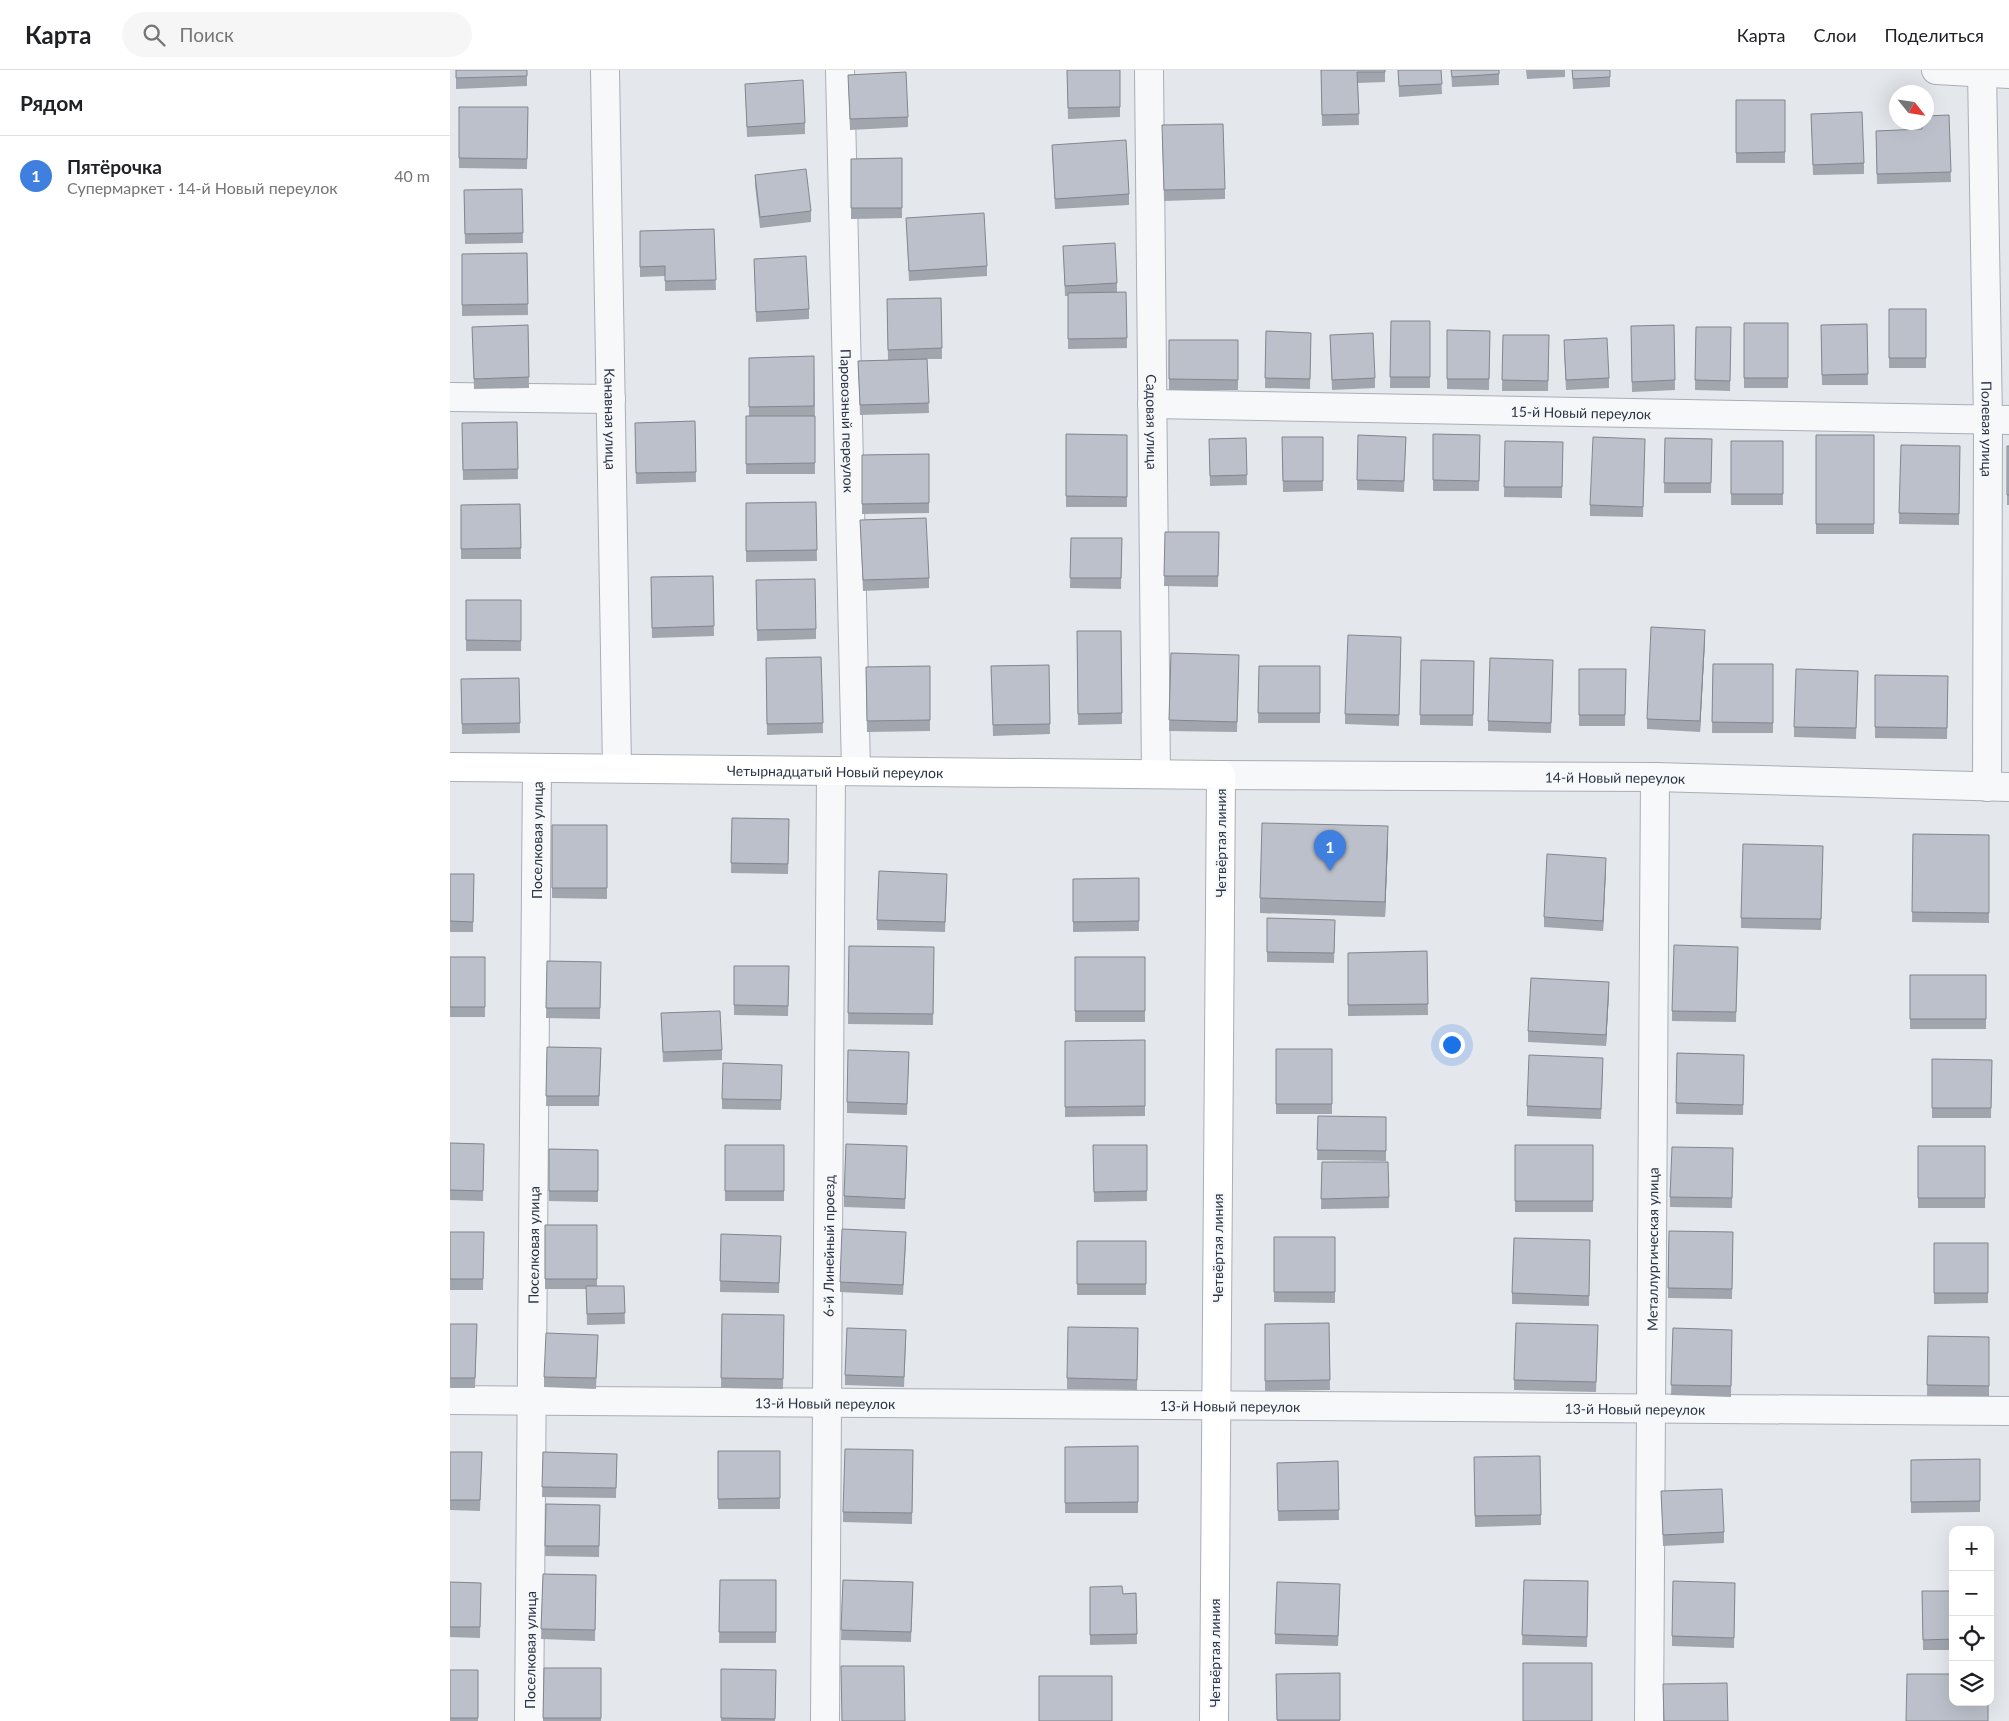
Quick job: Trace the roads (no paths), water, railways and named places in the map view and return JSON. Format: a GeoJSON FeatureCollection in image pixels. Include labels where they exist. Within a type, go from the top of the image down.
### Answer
{"type":"FeatureCollection","features":[{"type":"Feature","properties":{"kind":"street","name":"Канавная улица"},"geometry":{"type":"LineString","coordinates":[[606,70],[618,768]]}},
{"type":"Feature","properties":{"kind":"street","name":"Паровозный переулок"},"geometry":{"type":"LineString","coordinates":[[840,70],[843,771]]}},
{"type":"Feature","properties":{"kind":"street","name":"Садовая улица"},"geometry":{"type":"LineString","coordinates":[[1149,70],[1156,774]]}},
{"type":"Feature","properties":{"kind":"street"},"geometry":{"type":"LineString","coordinates":[[1936,70],[2009,74]]}},
{"type":"Feature","properties":{"kind":"street","name":"Полевая улица"},"geometry":{"type":"LineString","coordinates":[[1982,72],[1999,420],[1998,787]]}},
{"type":"Feature","properties":{"kind":"street"},"geometry":{"type":"LineString","coordinates":[[450,397],[611,399]]}},
{"type":"Feature","properties":{"kind":"street","name":"15-й Новый переулок"},"geometry":{"type":"LineString","coordinates":[[1152,404],[1999,420]]}},
{"type":"Feature","properties":{"kind":"street","name":"Четырнадцатый Новый переулок"},"geometry":{"type":"LineString","coordinates":[[450,766],[1220,776]]}},
{"type":"Feature","properties":{"kind":"street","name":"Поселковая улица"},"geometry":{"type":"LineString","coordinates":[[529,1721],[537,768]]}},
{"type":"Feature","properties":{"kind":"street","name":"6-й Линейный проезд"},"geometry":{"type":"LineString","coordinates":[[825,1721],[827,1402],[843,771]]}},
{"type":"Feature","properties":{"kind":"street","name":"14-й Новый переулок"},"geometry":{"type":"LineString","coordinates":[[1220,776],[1655,777],[1998,787]]}},
{"type":"Feature","properties":{"kind":"street","name":"Четвёртая линия"},"geometry":{"type":"LineString","coordinates":[[1214,1721],[1220,776]]}},
{"type":"Feature","properties":{"kind":"street","name":"Металлургическая улица"},"geometry":{"type":"LineString","coordinates":[[1649,1721],[1655,777]]}},
{"type":"Feature","properties":{"kind":"street","name":"13-й Новый переулок"},"geometry":{"type":"LineString","coordinates":[[450,1400],[2009,1411]]}},
{"type":"Feature","properties":{"kind":"place","name":"Пятёрочка"},"geometry":{"type":"Point","coordinates":[1330,871]}}]}
